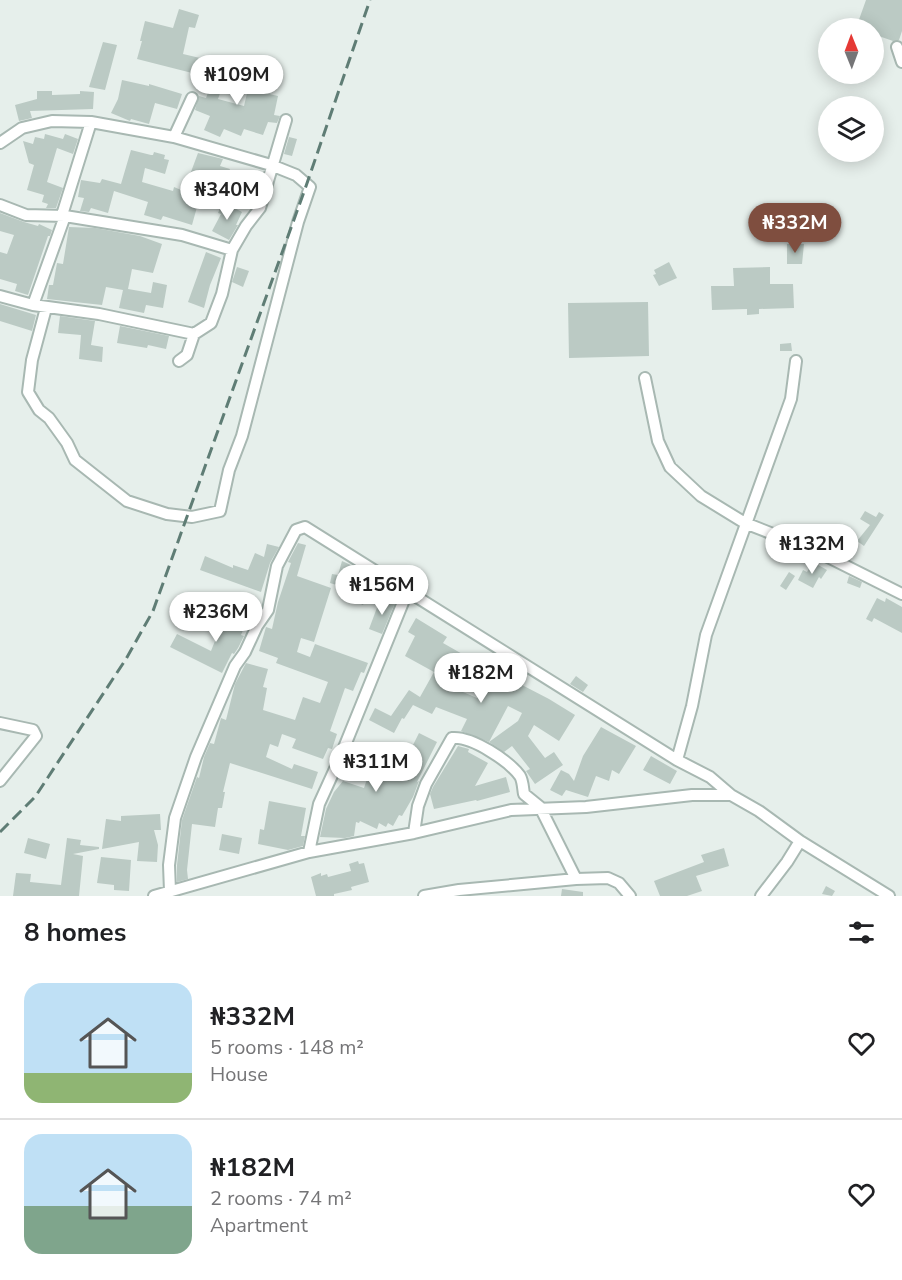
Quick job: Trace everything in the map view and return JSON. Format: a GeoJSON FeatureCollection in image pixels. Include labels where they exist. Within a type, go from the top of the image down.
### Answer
{"type":"FeatureCollection","features":[{"type":"Feature","properties":{"kind":"street"},"geometry":{"type":"LineString","coordinates":[[897,47],[902,62]]}},
{"type":"Feature","properties":{"kind":"street"},"geometry":{"type":"LineString","coordinates":[[174,137],[192,98]]}},
{"type":"Feature","properties":{"kind":"street"},"geometry":{"type":"LineString","coordinates":[[179,361],[187,355],[194,334],[211,323],[222,294],[232,250],[260,208],[286,120]]}},
{"type":"Feature","properties":{"kind":"street"},"geometry":{"type":"LineString","coordinates":[[0,143],[22,128],[52,121],[92,122],[174,137],[272,165],[296,175],[310,187],[298,222],[242,436],[229,470],[220,511],[192,517],[168,514],[127,501],[75,460],[67,443],[49,418],[39,410],[28,392],[31,367],[46,308]]}},
{"type":"Feature","properties":{"kind":"street"},"geometry":{"type":"LineString","coordinates":[[33,305],[64,216],[92,122]]}},
{"type":"Feature","properties":{"kind":"street"},"geometry":{"type":"LineString","coordinates":[[0,205],[26,215],[64,216],[182,235],[232,250]]}},
{"type":"Feature","properties":{"kind":"street"},"geometry":{"type":"LineString","coordinates":[[0,296],[46,308],[99,314],[194,334]]}},
{"type":"Feature","properties":{"kind":"street"},"geometry":{"type":"LineString","coordinates":[[676,759],[692,706],[706,635],[791,399],[795,361]]}},
{"type":"Feature","properties":{"kind":"street"},"geometry":{"type":"LineString","coordinates":[[645,378],[658,441],[670,467],[701,496],[745,523],[816,551],[902,594]]}},
{"type":"Feature","properties":{"kind":"street"},"geometry":{"type":"LineString","coordinates":[[170,891],[169,865],[175,818],[196,758],[235,666],[268,610],[277,566],[296,530],[305,527],[676,759],[710,777],[731,795],[759,811],[800,841],[889,896]]}},
{"type":"Feature","properties":{"kind":"street"},"geometry":{"type":"LineString","coordinates":[[309,852],[319,804],[408,590]]}},
{"type":"Feature","properties":{"kind":"street"},"geometry":{"type":"LineString","coordinates":[[0,723],[33,730],[36,736],[0,781]]}},
{"type":"Feature","properties":{"kind":"street"},"geometry":{"type":"LineString","coordinates":[[414,833],[418,806],[426,784],[452,738],[458,737],[507,762],[522,778],[524,795],[540,807],[576,879]]}},
{"type":"Feature","properties":{"kind":"street"},"geometry":{"type":"LineString","coordinates":[[154,896],[309,852],[414,833],[464,819],[511,810],[540,807],[585,807],[692,795],[731,795]]}},
{"type":"Feature","properties":{"kind":"street"},"geometry":{"type":"LineString","coordinates":[[761,896],[800,841]]}},
{"type":"Feature","properties":{"kind":"street"},"geometry":{"type":"LineString","coordinates":[[424,896],[459,890],[505,891],[576,879],[608,878],[619,883],[630,896]]}},
{"type":"Feature","properties":{"kind":"building"},"geometry":{"type":"Polygon","coordinates":[[[866,0],[902,0],[902,31],[899,40],[893,41],[884,38],[884,18],[860,18],[866,0]]]}},
{"type":"Feature","properties":{"kind":"building"},"geometry":{"type":"Polygon","coordinates":[[[179,9],[199,15],[195,28],[189,27],[183,54],[200,58],[196,74],[137,59],[145,21],[173,28],[179,9]]]}},
{"type":"Feature","properties":{"kind":"building"},"geometry":{"type":"Polygon","coordinates":[[[103,42],[117,45],[105,90],[89,87],[103,42]]]}},
{"type":"Feature","properties":{"kind":"building"},"geometry":{"type":"Polygon","coordinates":[[[223,60],[253,69],[249,82],[226,76],[218,99],[244,106],[248,89],[278,96],[274,115],[280,116],[277,123],[268,122],[263,135],[244,129],[241,136],[224,129],[220,137],[204,130],[210,116],[195,110],[199,96],[206,98],[213,79],[218,80],[223,60]]]}},
{"type":"Feature","properties":{"kind":"building"},"geometry":{"type":"Polygon","coordinates":[[[122,80],[149,86],[149,84],[182,94],[177,109],[155,103],[149,124],[131,119],[130,121],[111,113],[118,99],[122,80]]]}},
{"type":"Feature","properties":{"kind":"building"},"geometry":{"type":"Polygon","coordinates":[[[37,91],[52,91],[52,95],[80,94],[80,91],[94,92],[93,109],[30,111],[32,118],[19,121],[15,105],[37,99],[37,91]]]}},
{"type":"Feature","properties":{"kind":"building"},"geometry":{"type":"Polygon","coordinates":[[[45,134],[63,139],[65,134],[78,139],[73,154],[57,148],[47,182],[63,188],[56,208],[46,208],[48,204],[42,202],[44,195],[27,190],[34,165],[29,163],[23,141],[33,144],[35,137],[44,139],[45,134]]]}},
{"type":"Feature","properties":{"kind":"building"},"geometry":{"type":"Polygon","coordinates":[[[289,137],[297,139],[292,156],[284,154],[289,137]]]}},
{"type":"Feature","properties":{"kind":"building"},"geometry":{"type":"Polygon","coordinates":[[[131,150],[151,155],[154,152],[165,155],[164,159],[169,160],[165,174],[145,168],[142,182],[173,191],[174,187],[181,190],[182,187],[185,188],[198,153],[223,159],[220,166],[230,169],[220,196],[202,189],[192,225],[163,216],[161,220],[144,215],[148,202],[114,191],[108,213],[91,208],[89,212],[80,211],[84,198],[78,197],[81,180],[100,183],[102,179],[121,184],[131,150]]]}},
{"type":"Feature","properties":{"kind":"building"},"geometry":{"type":"Polygon","coordinates":[[[223,202],[242,212],[236,225],[238,225],[229,240],[212,231],[221,214],[218,213],[223,202]]]}},
{"type":"Feature","properties":{"kind":"building"},"geometry":{"type":"Polygon","coordinates":[[[0,213],[52,230],[28,295],[15,291],[17,284],[0,279],[0,252],[7,254],[14,235],[0,231],[0,213]]]}},
{"type":"Feature","properties":{"kind":"building"},"geometry":{"type":"Polygon","coordinates":[[[69,227],[95,228],[140,236],[162,244],[153,273],[132,269],[128,289],[151,293],[153,282],[167,285],[163,308],[146,305],[144,313],[119,308],[123,290],[106,287],[102,305],[47,299],[49,285],[53,285],[57,263],[63,264],[69,227]]]}},
{"type":"Feature","properties":{"kind":"building"},"geometry":{"type":"Polygon","coordinates":[[[787,244],[804,244],[802,264],[787,264],[787,244]]]}},
{"type":"Feature","properties":{"kind":"building"},"geometry":{"type":"Polygon","coordinates":[[[206,252],[221,258],[204,308],[188,302],[206,252]]]}},
{"type":"Feature","properties":{"kind":"building"},"geometry":{"type":"Polygon","coordinates":[[[669,262],[677,278],[659,286],[653,275],[656,274],[654,270],[669,262]]]}},
{"type":"Feature","properties":{"kind":"building"},"geometry":{"type":"Polygon","coordinates":[[[237,267],[249,271],[243,287],[232,282],[237,267]]]}},
{"type":"Feature","properties":{"kind":"building"},"geometry":{"type":"Polygon","coordinates":[[[770,267],[770,284],[793,284],[794,308],[759,309],[759,314],[747,315],[747,309],[712,310],[711,286],[734,286],[733,268],[770,267]]]}},
{"type":"Feature","properties":{"kind":"building"},"geometry":{"type":"Polygon","coordinates":[[[648,302],[649,356],[569,358],[568,303],[648,302]]]}},
{"type":"Feature","properties":{"kind":"building"},"geometry":{"type":"Polygon","coordinates":[[[0,304],[36,315],[32,331],[0,321],[0,304]]]}},
{"type":"Feature","properties":{"kind":"building"},"geometry":{"type":"Polygon","coordinates":[[[60,316],[95,321],[91,345],[103,347],[102,362],[79,359],[81,335],[58,333],[60,316]]]}},
{"type":"Feature","properties":{"kind":"building"},"geometry":{"type":"Polygon","coordinates":[[[120,326],[169,336],[166,349],[117,343],[120,326]]]}},
{"type":"Feature","properties":{"kind":"building"},"geometry":{"type":"Polygon","coordinates":[[[791,343],[792,351],[780,351],[780,344],[791,343]]]}},
{"type":"Feature","properties":{"kind":"building"},"geometry":{"type":"Polygon","coordinates":[[[865,511],[876,517],[879,512],[884,515],[864,546],[857,541],[870,525],[860,519],[865,511]]]}},
{"type":"Feature","properties":{"kind":"building"},"geometry":{"type":"Polygon","coordinates":[[[842,533],[850,536],[845,552],[837,550],[842,533]]]}},
{"type":"Feature","properties":{"kind":"building"},"geometry":{"type":"Polygon","coordinates":[[[298,543],[306,545],[297,576],[331,588],[314,642],[301,638],[297,652],[310,657],[315,644],[368,663],[364,673],[361,672],[353,691],[345,688],[330,731],[337,734],[332,749],[328,748],[323,759],[292,748],[296,739],[282,734],[278,747],[270,744],[266,757],[292,769],[294,764],[318,772],[312,789],[230,763],[223,792],[225,792],[222,808],[218,808],[215,827],[192,824],[188,879],[177,882],[182,820],[197,777],[199,778],[204,757],[210,743],[214,744],[221,718],[226,720],[235,684],[246,663],[268,669],[263,687],[267,688],[263,710],[295,720],[303,697],[320,703],[328,682],[276,663],[278,658],[259,651],[266,627],[272,629],[291,563],[288,562],[298,543]]]}},
{"type":"Feature","properties":{"kind":"building"},"geometry":{"type":"Polygon","coordinates":[[[267,544],[279,547],[270,563],[261,592],[200,570],[205,556],[233,568],[233,565],[248,570],[255,553],[264,557],[267,544]]]}},
{"type":"Feature","properties":{"kind":"building"},"geometry":{"type":"Polygon","coordinates":[[[342,561],[353,566],[350,574],[373,585],[363,605],[346,597],[350,589],[330,583],[332,574],[338,575],[342,561]]]}},
{"type":"Feature","properties":{"kind":"building"},"geometry":{"type":"Polygon","coordinates":[[[813,562],[827,570],[821,579],[819,577],[813,588],[798,580],[803,570],[807,572],[813,562]]]}},
{"type":"Feature","properties":{"kind":"building"},"geometry":{"type":"Polygon","coordinates":[[[789,572],[795,576],[786,590],[780,586],[789,572]]]}},
{"type":"Feature","properties":{"kind":"building"},"geometry":{"type":"Polygon","coordinates":[[[849,576],[862,582],[860,588],[847,583],[849,576]]]}},
{"type":"Feature","properties":{"kind":"building"},"geometry":{"type":"Polygon","coordinates":[[[381,597],[395,603],[382,634],[369,629],[381,597]]]}},
{"type":"Feature","properties":{"kind":"building"},"geometry":{"type":"Polygon","coordinates":[[[877,598],[885,602],[886,598],[902,607],[902,633],[874,618],[872,622],[866,619],[877,598]]]}},
{"type":"Feature","properties":{"kind":"building"},"geometry":{"type":"Polygon","coordinates":[[[228,608],[249,616],[241,635],[244,636],[222,673],[170,647],[177,634],[211,651],[228,608]]]}},
{"type":"Feature","properties":{"kind":"building"},"geometry":{"type":"Polygon","coordinates":[[[416,618],[447,637],[443,643],[464,655],[449,686],[477,698],[493,670],[575,715],[559,741],[534,725],[528,736],[545,758],[554,752],[563,765],[535,784],[526,771],[530,769],[512,746],[504,752],[489,742],[461,731],[467,719],[436,707],[432,714],[413,705],[404,719],[402,718],[394,733],[369,720],[375,708],[391,716],[409,690],[420,697],[434,672],[405,656],[415,636],[408,632],[416,618]],[[508,706],[489,742],[518,721],[522,713],[508,706]]]}},
{"type":"Feature","properties":{"kind":"building"},"geometry":{"type":"Polygon","coordinates":[[[576,676],[588,685],[583,692],[570,684],[576,676]]]}},
{"type":"Feature","properties":{"kind":"building"},"geometry":{"type":"Polygon","coordinates":[[[601,727],[636,746],[619,774],[612,770],[609,781],[596,776],[588,797],[566,790],[562,796],[550,790],[561,770],[569,774],[574,781],[583,756],[601,727]]]}},
{"type":"Feature","properties":{"kind":"building"},"geometry":{"type":"Polygon","coordinates":[[[419,733],[437,742],[417,782],[419,781],[413,797],[393,826],[388,823],[386,827],[379,823],[377,829],[360,821],[356,822],[354,836],[320,837],[326,809],[334,792],[343,781],[364,788],[368,776],[350,769],[358,753],[387,772],[389,768],[399,773],[419,733]]]}},
{"type":"Feature","properties":{"kind":"building"},"geometry":{"type":"Polygon","coordinates":[[[458,746],[469,749],[468,752],[488,763],[475,786],[506,777],[510,792],[434,809],[430,794],[458,746]]]}},
{"type":"Feature","properties":{"kind":"building"},"geometry":{"type":"Polygon","coordinates":[[[651,756],[677,771],[670,784],[643,770],[651,756]]]}},
{"type":"Feature","properties":{"kind":"building"},"geometry":{"type":"Polygon","coordinates":[[[269,801],[306,808],[301,836],[305,836],[303,846],[288,850],[258,844],[260,829],[264,830],[269,801]]]}},
{"type":"Feature","properties":{"kind":"building"},"geometry":{"type":"Polygon","coordinates":[[[160,814],[161,830],[154,830],[158,845],[157,862],[137,861],[139,842],[102,849],[106,819],[121,821],[121,816],[160,814]]]}},
{"type":"Feature","properties":{"kind":"building"},"geometry":{"type":"Polygon","coordinates":[[[222,834],[242,838],[239,854],[219,850],[222,834]]]}},
{"type":"Feature","properties":{"kind":"building"},"geometry":{"type":"Polygon","coordinates":[[[28,838],[50,844],[46,859],[24,853],[28,838]]]}},
{"type":"Feature","properties":{"kind":"building"},"geometry":{"type":"Polygon","coordinates":[[[67,838],[81,840],[80,845],[99,847],[99,849],[73,854],[83,856],[79,896],[13,896],[16,873],[31,874],[30,882],[61,885],[67,838]]]}},
{"type":"Feature","properties":{"kind":"building"},"geometry":{"type":"Polygon","coordinates":[[[724,848],[729,866],[696,876],[702,891],[687,896],[660,896],[654,881],[704,862],[701,855],[724,848]]]}},
{"type":"Feature","properties":{"kind":"building"},"geometry":{"type":"Polygon","coordinates":[[[101,857],[131,860],[129,891],[114,890],[114,885],[97,883],[101,857]]]}},
{"type":"Feature","properties":{"kind":"building"},"geometry":{"type":"Polygon","coordinates":[[[358,861],[359,864],[364,863],[369,882],[351,887],[352,890],[334,894],[334,896],[316,896],[311,877],[321,873],[321,876],[327,874],[328,877],[351,871],[349,864],[358,861]]]}},
{"type":"Feature","properties":{"kind":"building"},"geometry":{"type":"Polygon","coordinates":[[[826,886],[835,891],[832,896],[822,894],[826,886]]]}},
{"type":"Feature","properties":{"kind":"building"},"geometry":{"type":"Polygon","coordinates":[[[562,889],[583,892],[583,896],[561,896],[562,889]]]}},
{"type":"Feature","properties":{"kind":"railway"},"geometry":{"type":"LineString","coordinates":[[0,832],[35,797],[126,659],[153,611],[305,189],[370,0]]}}]}
